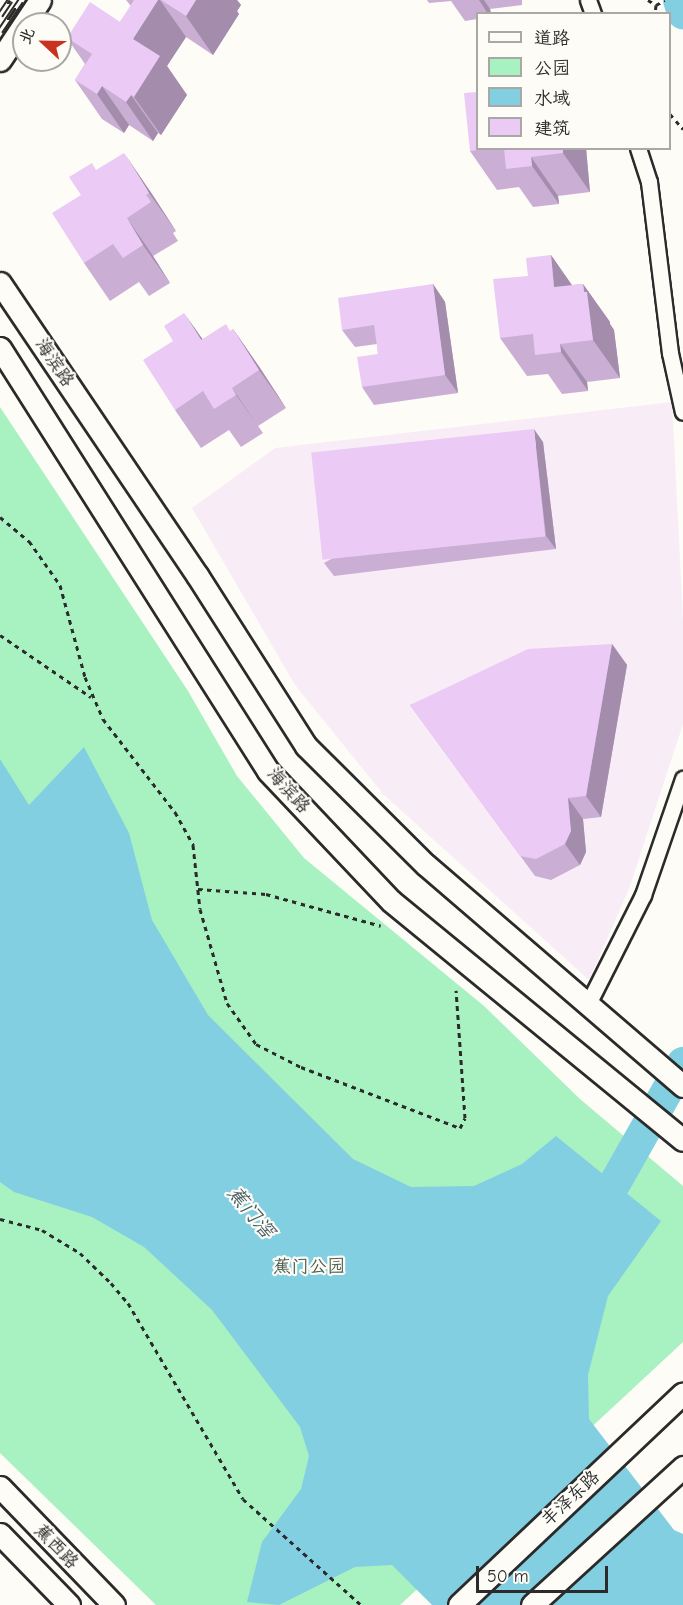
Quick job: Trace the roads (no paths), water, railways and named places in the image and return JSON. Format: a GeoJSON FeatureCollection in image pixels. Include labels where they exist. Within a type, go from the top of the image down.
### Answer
{"type":"FeatureCollection","features":[{"type":"Feature","properties":{"kind":"street"},"geometry":{"type":"LineString","coordinates":[[0,60],[40,0]]}},
{"type":"Feature","properties":{"kind":"street"},"geometry":{"type":"LineString","coordinates":[[639,150],[649,182],[670,353],[683,412]]}},
{"type":"Feature","properties":{"kind":"street","name":"海滨路"},"geometry":{"type":"LineString","coordinates":[[0,283],[197,575],[306,746],[426,865],[683,1086]]}},
{"type":"Feature","properties":{"kind":"street","name":"海滨路"},"geometry":{"type":"LineString","coordinates":[[0,348],[268,771],[391,902],[683,1140]]}},
{"type":"Feature","properties":{"kind":"street"},"geometry":{"type":"LineString","coordinates":[[588,1004],[643,895],[683,779]]}},
{"type":"Feature","properties":{"kind":"street","name":"丰泽东路"},"geometry":{"type":"LineString","coordinates":[[459,1605],[681,1395]]}},
{"type":"Feature","properties":{"kind":"street"},"geometry":{"type":"LineString","coordinates":[[532,1605],[683,1467]]}},
{"type":"Feature","properties":{"kind":"street","name":"蕉西路"},"geometry":{"type":"LineString","coordinates":[[0,1487],[114,1605]]}},
{"type":"Feature","properties":{"kind":"street","name":"蕉西路"},"geometry":{"type":"LineString","coordinates":[[0,1534],[69,1605]]}},
{"type":"Feature","properties":{"kind":"water","name":"蕉门滘"},"geometry":{"type":"Polygon","coordinates":[[[84,747],[129,833],[152,920],[208,1015],[353,1159],[411,1187],[474,1186],[522,1164],[556,1136],[661,1221],[608,1296],[588,1375],[589,1419],[674,1530],[683,1534],[683,1605],[432,1605],[392,1565],[355,1567],[279,1605],[247,1602],[262,1542],[301,1489],[309,1456],[300,1427],[212,1310],[144,1247],[92,1217],[14,1192],[0,1182],[0,759],[29,805],[84,747]]]}},
{"type":"Feature","properties":{"kind":"waterway"},"geometry":{"type":"LineString","coordinates":[[679,0],[683,13]]}},
{"type":"Feature","properties":{"kind":"waterway"},"geometry":{"type":"LineString","coordinates":[[615,1183],[683,1063]]}},
{"type":"Feature","properties":{"kind":"railway"},"geometry":{"type":"LineString","coordinates":[[0,15],[10,0]]}},
{"type":"Feature","properties":{"kind":"railway"},"geometry":{"type":"LineString","coordinates":[[0,31],[21,0]]}},
{"type":"Feature","properties":{"kind":"park label","name":"蕉门公园"},"geometry":{"type":"Point","coordinates":[309,1267]}}]}
